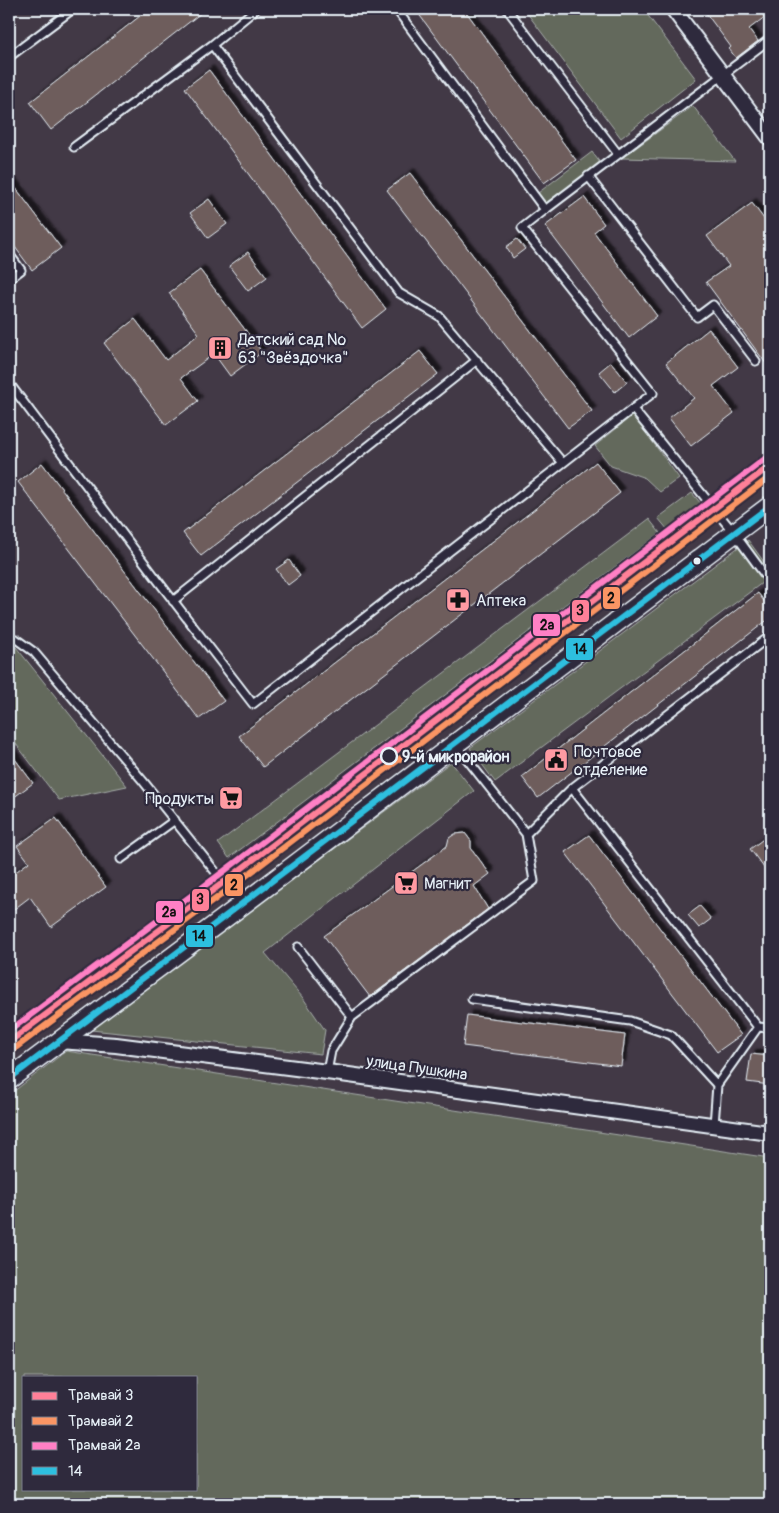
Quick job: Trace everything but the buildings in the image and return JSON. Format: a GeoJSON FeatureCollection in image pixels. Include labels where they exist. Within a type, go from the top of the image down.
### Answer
{"type":"FeatureCollection","features":[{"type":"Feature","properties":{"kind":"main road"},"geometry":{"type":"LineString","coordinates":[[9,1078],[242,905],[770,506]]}},
{"type":"Feature","properties":{"kind":"street"},"geometry":{"type":"LineString","coordinates":[[672,9],[770,138]]}},
{"type":"Feature","properties":{"kind":"street","name":"улица Пушкина"},"geometry":{"type":"LineString","coordinates":[[58,1041],[116,1045],[327,1072],[770,1133]]}},
{"type":"Feature","properties":{"kind":"lane"},"geometry":{"type":"LineString","coordinates":[[9,57],[73,9]]}},
{"type":"Feature","properties":{"kind":"lane"},"geometry":{"type":"LineString","coordinates":[[74,147],[212,45],[256,9]]}},
{"type":"Feature","properties":{"kind":"lane"},"geometry":{"type":"LineString","coordinates":[[396,9],[545,210]]}},
{"type":"Feature","properties":{"kind":"lane"},"geometry":{"type":"LineString","coordinates":[[507,9],[618,154]]}},
{"type":"Feature","properties":{"kind":"lane"},"geometry":{"type":"LineString","coordinates":[[9,382],[173,601],[253,704],[653,393],[522,228],[770,38]]}},
{"type":"Feature","properties":{"kind":"lane"},"geometry":{"type":"LineString","coordinates":[[212,45],[399,293],[439,316],[563,463]]}},
{"type":"Feature","properties":{"kind":"lane"},"geometry":{"type":"LineString","coordinates":[[588,176],[697,317],[713,305],[756,360]]}},
{"type":"Feature","properties":{"kind":"lane"},"geometry":{"type":"LineString","coordinates":[[9,254],[21,270],[9,278]]}},
{"type":"Feature","properties":{"kind":"lane"},"geometry":{"type":"LineString","coordinates":[[173,601],[477,360]]}},
{"type":"Feature","properties":{"kind":"lane"},"geometry":{"type":"LineString","coordinates":[[633,409],[734,533],[770,582]]}},
{"type":"Feature","properties":{"kind":"lane"},"geometry":{"type":"LineString","coordinates":[[526,834],[572,788],[770,636]]}},
{"type":"Feature","properties":{"kind":"lane"},"geometry":{"type":"LineString","coordinates":[[9,644],[12,639],[34,652],[242,905]]}},
{"type":"Feature","properties":{"kind":"lane"},"geometry":{"type":"LineString","coordinates":[[327,1072],[331,1051],[352,1017],[534,881],[526,834],[455,744]]}},
{"type":"Feature","properties":{"kind":"lane"},"geometry":{"type":"LineString","coordinates":[[572,788],[758,1027],[770,1028]]}},
{"type":"Feature","properties":{"kind":"lane"},"geometry":{"type":"LineString","coordinates":[[121,859],[174,820]]}},
{"type":"Feature","properties":{"kind":"lane"},"geometry":{"type":"LineString","coordinates":[[298,947],[352,1017]]}},
{"type":"Feature","properties":{"kind":"lane"},"geometry":{"type":"LineString","coordinates":[[472,1000],[630,1021],[671,1035],[717,1085]]}},
{"type":"Feature","properties":{"kind":"lane"},"geometry":{"type":"LineString","coordinates":[[714,1125],[717,1085],[758,1027]]}},
{"type":"Feature","properties":{"kind":"green space"},"geometry":{"type":"Polygon","coordinates":[[[524,9],[643,9],[696,79],[621,138],[524,9]]]}},
{"type":"Feature","properties":{"kind":"green space"},"geometry":{"type":"Polygon","coordinates":[[[693,106],[735,161],[622,158],[693,106]]]}},
{"type":"Feature","properties":{"kind":"green space"},"geometry":{"type":"Polygon","coordinates":[[[592,152],[601,164],[547,205],[538,193],[592,152]]]}},
{"type":"Feature","properties":{"kind":"green space"},"geometry":{"type":"Polygon","coordinates":[[[633,415],[679,478],[660,492],[645,478],[611,466],[595,446],[633,415]]]}},
{"type":"Feature","properties":{"kind":"green space"},"geometry":{"type":"Polygon","coordinates":[[[692,493],[702,505],[668,530],[658,518],[692,493]]]}},
{"type":"Feature","properties":{"kind":"green space"},"geometry":{"type":"Polygon","coordinates":[[[649,519],[660,533],[229,858],[218,843],[649,519]]]}},
{"type":"Feature","properties":{"kind":"green space"},"geometry":{"type":"Polygon","coordinates":[[[748,540],[770,570],[770,577],[495,782],[470,748],[748,540]]]}},
{"type":"Feature","properties":{"kind":"green space"},"geometry":{"type":"Polygon","coordinates":[[[16,647],[127,786],[59,800],[9,735],[9,652],[16,647]]]}},
{"type":"Feature","properties":{"kind":"green space"},"geometry":{"type":"Polygon","coordinates":[[[451,762],[474,791],[265,953],[303,998],[325,1030],[321,1054],[91,1030],[451,762]]]}},
{"type":"Feature","properties":{"kind":"green space"},"geometry":{"type":"Polygon","coordinates":[[[66,1051],[770,1158],[770,1504],[9,1504],[9,1095],[66,1051]]]}},
{"type":"Feature","properties":{"kind":"tram line","name":"2а"},"geometry":{"type":"LineString","coordinates":[[9,1031],[219,875],[765,459]]}},
{"type":"Feature","properties":{"kind":"tram line","name":"3"},"geometry":{"type":"LineString","coordinates":[[9,1042],[224,882],[770,466]]}},
{"type":"Feature","properties":{"kind":"tram line","name":"2"},"geometry":{"type":"LineString","coordinates":[[14,1049],[229,889],[770,477]]}},
{"type":"Feature","properties":{"kind":"transit line","name":"14"},"geometry":{"type":"LineString","coordinates":[[9,1079],[770,506]]}},
{"type":"Feature","properties":{"kind":"place","name":"Детский сад № 63 \"Звёздочка\""},"geometry":{"type":"Point","coordinates":[220,348]}},
{"type":"Feature","properties":{"kind":"place","name":"Аптека"},"geometry":{"type":"Point","coordinates":[458,600]}},
{"type":"Feature","properties":{"kind":"place","name":"9-й микрорайон"},"geometry":{"type":"Point","coordinates":[389,756]}},
{"type":"Feature","properties":{"kind":"place","name":"Почтовое отделение"},"geometry":{"type":"Point","coordinates":[556,760]}},
{"type":"Feature","properties":{"kind":"place","name":"Продукты"},"geometry":{"type":"Point","coordinates":[231,798]}},
{"type":"Feature","properties":{"kind":"place","name":"Магнит"},"geometry":{"type":"Point","coordinates":[406,883]}}]}
